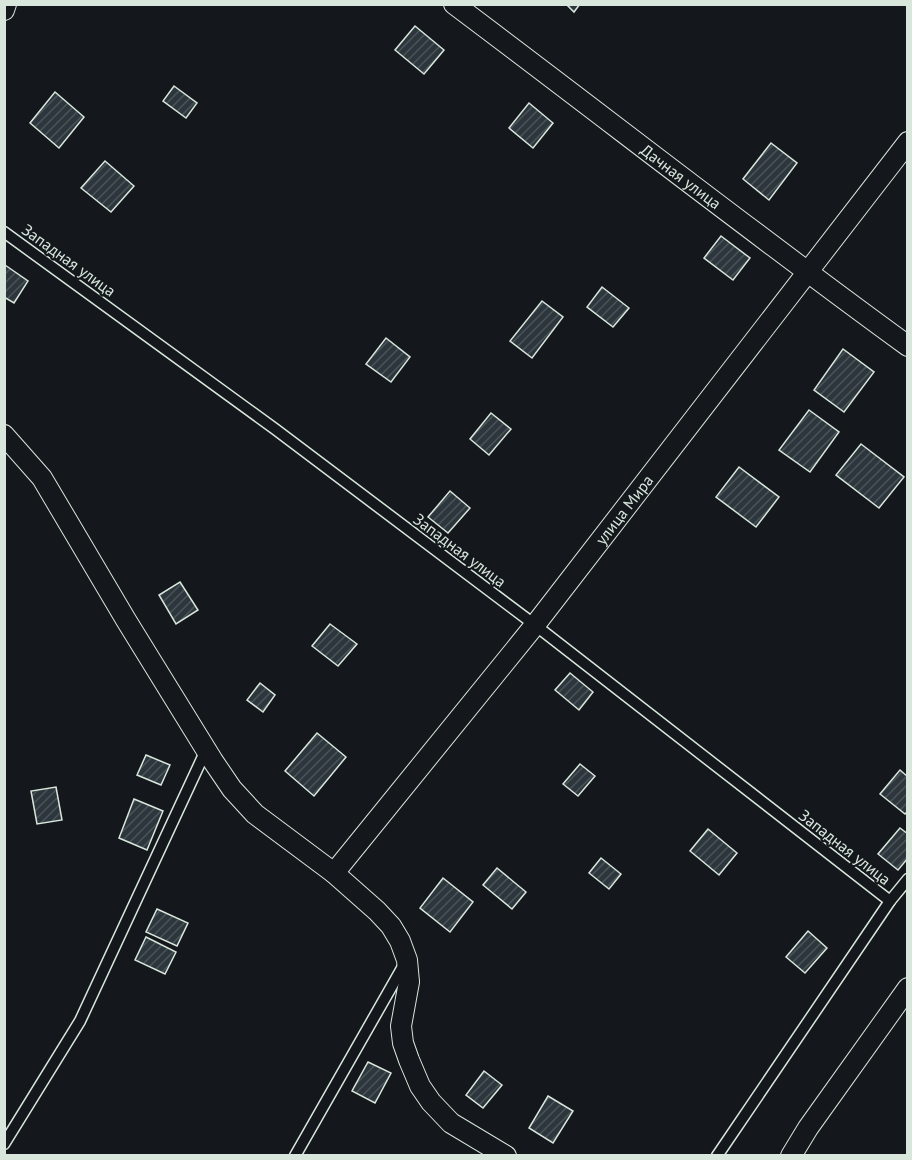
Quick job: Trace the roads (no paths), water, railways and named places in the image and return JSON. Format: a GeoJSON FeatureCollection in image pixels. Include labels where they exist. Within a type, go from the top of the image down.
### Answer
{"type":"FeatureCollection","features":[{"type":"Feature","properties":{"kind":"street"},"geometry":{"type":"LineString","coordinates":[[4,10],[6,4]]}},
{"type":"Feature","properties":{"kind":"street","name":"Дачная улица"},"geometry":{"type":"LineString","coordinates":[[454,4],[591,106],[807,273],[908,346]]}},
{"type":"Feature","properties":{"kind":"street","name":"улица Мира"},"geometry":{"type":"LineString","coordinates":[[334,873],[535,625],[908,142]]}},
{"type":"Feature","properties":{"kind":"street"},"geometry":{"type":"LineString","coordinates":[[4,435],[42,478],[126,620],[232,789],[255,814],[334,873],[391,926],[407,960],[409,982],[401,1026],[403,1043],[420,1086],[431,1102],[451,1123],[506,1155]]}},
{"type":"Feature","properties":{"kind":"street"},"geometry":{"type":"LineString","coordinates":[[792,1155],[808,1128],[908,988]]}},
{"type":"Feature","properties":{"kind":"lane","name":"Западная улица"},"geometry":{"type":"LineString","coordinates":[[4,232],[275,429],[535,625],[890,901]]}},
{"type":"Feature","properties":{"kind":"lane"},"geometry":{"type":"LineString","coordinates":[[4,1144],[80,1021],[206,750]]}},
{"type":"Feature","properties":{"kind":"lane"},"geometry":{"type":"LineString","coordinates":[[717,1155],[890,901],[908,879]]}},
{"type":"Feature","properties":{"kind":"lane"},"geometry":{"type":"LineString","coordinates":[[295,1155],[407,960]]}}]}
